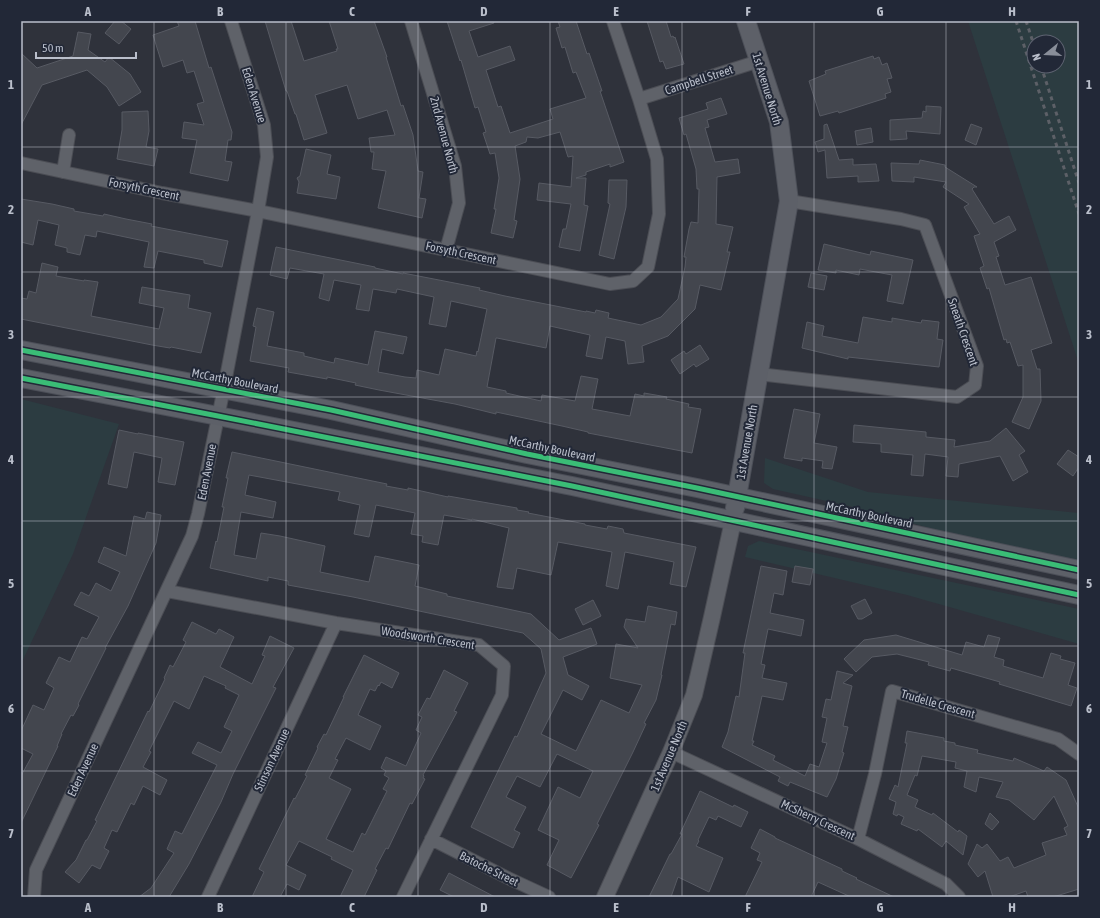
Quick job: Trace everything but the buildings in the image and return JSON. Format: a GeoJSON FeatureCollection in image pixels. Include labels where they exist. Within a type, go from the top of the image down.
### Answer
{"type":"FeatureCollection","features":[{"type":"Feature","properties":{"kind":"main road","name":"1st Avenue North"},"geometry":{"type":"LineString","coordinates":[[733,521],[789,201],[779,122],[746,21]]}},
{"type":"Feature","properties":{"kind":"main road","name":"McCarthy Boulevard"},"geometry":{"type":"LineString","coordinates":[[21,350],[224,388],[331,410],[527,454],[1079,570]]}},
{"type":"Feature","properties":{"kind":"main road"},"geometry":{"type":"LineString","coordinates":[[21,378],[572,486],[1079,595]]}},
{"type":"Feature","properties":{"kind":"street","name":"Eden Avenue"},"geometry":{"type":"LineString","coordinates":[[34,897],[36,870],[192,536],[198,514],[224,388],[267,157],[264,125],[231,21]]}},
{"type":"Feature","properties":{"kind":"street","name":"2nd Avenue North"},"geometry":{"type":"LineString","coordinates":[[411,21],[455,166],[459,203],[446,250]]}},
{"type":"Feature","properties":{"kind":"street","name":"Forsyth Crescent"},"geometry":{"type":"LineString","coordinates":[[21,163],[610,284],[633,281],[648,267],[659,214],[657,159],[613,21]]}},
{"type":"Feature","properties":{"kind":"street","name":"Campbell Street"},"geometry":{"type":"LineString","coordinates":[[639,99],[759,60]]}},
{"type":"Feature","properties":{"kind":"street"},"geometry":{"type":"LineString","coordinates":[[63,172],[69,136]]}},
{"type":"Feature","properties":{"kind":"street","name":"Sneath Crescent"},"geometry":{"type":"LineString","coordinates":[[759,374],[957,397],[975,385],[977,366],[925,225],[901,219],[789,201]]}},
{"type":"Feature","properties":{"kind":"street","name":"1st Avenue North"},"geometry":{"type":"LineString","coordinates":[[605,897],[671,752],[694,695],[733,521]]}},
{"type":"Feature","properties":{"kind":"street","name":"Woodsworth Crescent"},"geometry":{"type":"LineString","coordinates":[[167,590],[336,623],[479,645],[504,666],[502,695],[430,839],[403,897]]}},
{"type":"Feature","properties":{"kind":"street","name":"Stinson Avenue"},"geometry":{"type":"LineString","coordinates":[[208,897],[336,623]]}},
{"type":"Feature","properties":{"kind":"street","name":"Trudelle Crescent"},"geometry":{"type":"LineString","coordinates":[[858,839],[875,774],[892,691],[1058,739],[1079,754]]}},
{"type":"Feature","properties":{"kind":"street","name":"McSherry Crescent"},"geometry":{"type":"LineString","coordinates":[[671,752],[858,839],[946,884],[958,897]]}},
{"type":"Feature","properties":{"kind":"street","name":"Batoche Street"},"geometry":{"type":"LineString","coordinates":[[430,839],[549,897]]}},
{"type":"Feature","properties":{"kind":"shaded area"},"geometry":{"type":"Polygon","coordinates":[[[968,21],[1079,21],[1079,364],[968,21]]]}},
{"type":"Feature","properties":{"kind":"shaded area"},"geometry":{"type":"Polygon","coordinates":[[[21,399],[119,424],[73,554],[21,664],[21,399]]]}},
{"type":"Feature","properties":{"kind":"shaded area"},"geometry":{"type":"Polygon","coordinates":[[[765,458],[868,492],[1079,513],[1079,564],[1014,551],[849,506],[773,489],[764,483],[765,458]]]}},
{"type":"Feature","properties":{"kind":"shaded area"},"geometry":{"type":"Polygon","coordinates":[[[759,541],[1079,609],[1079,644],[907,595],[745,557],[748,546],[759,541]]]}},
{"type":"Feature","properties":{"kind":"railway"},"geometry":{"type":"LineString","coordinates":[[1016,21],[1079,214]]}},
{"type":"Feature","properties":{"kind":"railway"},"geometry":{"type":"LineString","coordinates":[[1026,21],[1030,34]]}},
{"type":"Feature","properties":{"kind":"railway"},"geometry":{"type":"LineString","coordinates":[[1044,74],[1079,183]]}},
{"type":"Feature","properties":{"kind":"cycle path"},"geometry":{"type":"LineString","coordinates":[[21,350],[331,410],[527,454],[697,488],[1079,570]]}},
{"type":"Feature","properties":{"kind":"cycle path"},"geometry":{"type":"LineString","coordinates":[[21,378],[572,486],[1079,595]]}}]}
